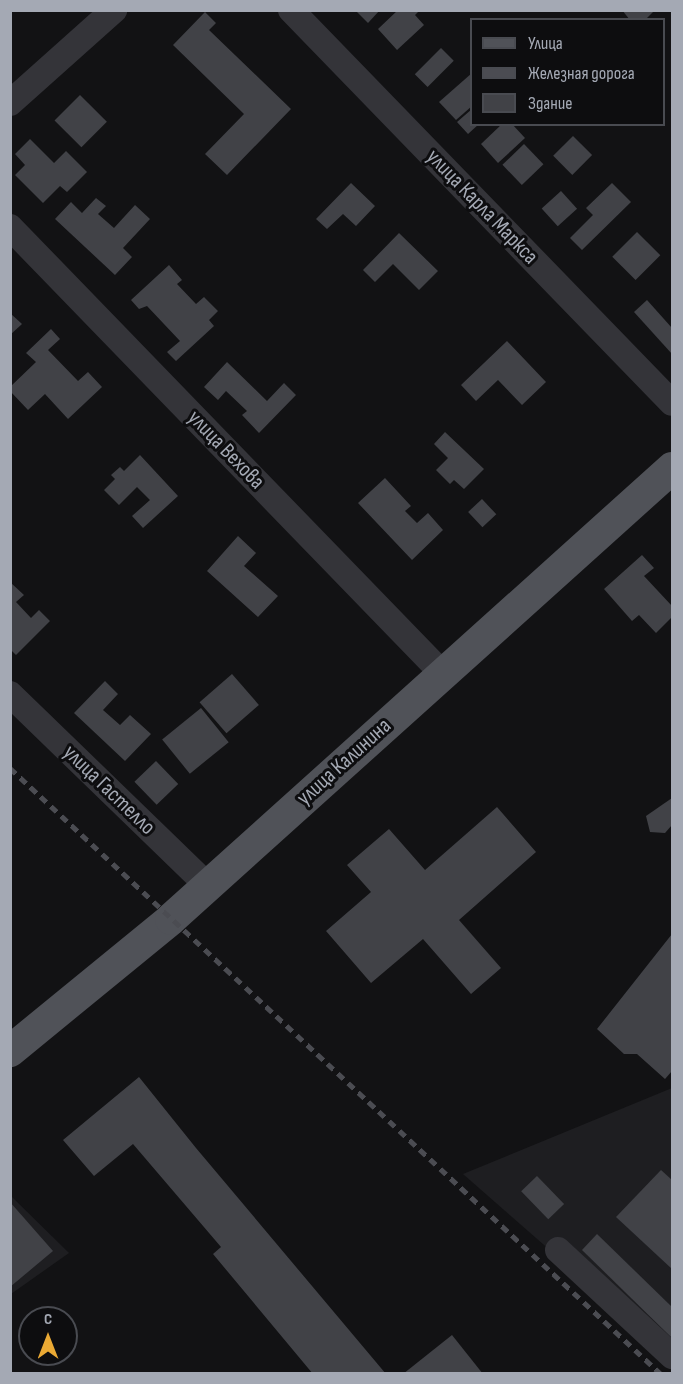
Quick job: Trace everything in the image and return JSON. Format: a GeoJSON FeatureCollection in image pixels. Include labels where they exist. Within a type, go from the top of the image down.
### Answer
{"type":"FeatureCollection","features":[{"type":"Feature","properties":{"kind":"main road","name":"улица Калинина"},"geometry":{"type":"LineString","coordinates":[[10,1051],[208,886],[672,468]]}},
{"type":"Feature","properties":{"kind":"street"},"geometry":{"type":"LineString","coordinates":[[10,103],[114,10]]}},
{"type":"Feature","properties":{"kind":"street","name":"улица Карла Маркса"},"geometry":{"type":"LineString","coordinates":[[291,10],[672,403]]}},
{"type":"Feature","properties":{"kind":"street","name":"улица Вехова"},"geometry":{"type":"LineString","coordinates":[[10,227],[442,673]]}},
{"type":"Feature","properties":{"kind":"street","name":"улица Гастелло"},"geometry":{"type":"LineString","coordinates":[[10,694],[208,886]]}},
{"type":"Feature","properties":{"kind":"street"},"geometry":{"type":"LineString","coordinates":[[558,1250],[672,1356]]}},
{"type":"Feature","properties":{"kind":"shaded area"},"geometry":{"type":"Polygon","coordinates":[[[672,1088],[672,1357],[463,1174],[672,1088]]]}},
{"type":"Feature","properties":{"kind":"shaded area"},"geometry":{"type":"Polygon","coordinates":[[[10,1195],[69,1253],[11,1294],[10,1294],[10,1195]]]}},
{"type":"Feature","properties":{"kind":"building"},"geometry":{"type":"Polygon","coordinates":[[[355,10],[380,10],[368,23],[355,10]]]}},
{"type":"Feature","properties":{"kind":"building"},"geometry":{"type":"Polygon","coordinates":[[[398,10],[420,10],[415,15],[424,25],[397,50],[378,29],[398,10]]]}},
{"type":"Feature","properties":{"kind":"building"},"geometry":{"type":"Polygon","coordinates":[[[622,10],[655,10],[647,18],[628,18],[622,10]]]}},
{"type":"Feature","properties":{"kind":"building"},"geometry":{"type":"Polygon","coordinates":[[[205,12],[216,23],[209,30],[291,109],[227,175],[205,154],[244,114],[173,45],[205,12]]]}},
{"type":"Feature","properties":{"kind":"building"},"geometry":{"type":"Polygon","coordinates":[[[441,48],[454,61],[428,87],[415,74],[441,48]]]}},
{"type":"Feature","properties":{"kind":"building"},"geometry":{"type":"Polygon","coordinates":[[[470,75],[470,108],[456,120],[439,102],[470,75]]]}},
{"type":"Feature","properties":{"kind":"building"},"geometry":{"type":"Polygon","coordinates":[[[80,95],[107,122],[81,147],[55,120],[80,95]]]}},
{"type":"Feature","properties":{"kind":"building"},"geometry":{"type":"Polygon","coordinates":[[[470,111],[470,126],[477,126],[468,134],[457,122],[470,111]]]}},
{"type":"Feature","properties":{"kind":"building"},"geometry":{"type":"Polygon","coordinates":[[[500,126],[514,126],[525,138],[498,163],[481,144],[500,126]]]}},
{"type":"Feature","properties":{"kind":"building"},"geometry":{"type":"Polygon","coordinates":[[[573,136],[592,155],[572,175],[553,156],[573,136]]]}},
{"type":"Feature","properties":{"kind":"building"},"geometry":{"type":"Polygon","coordinates":[[[30,139],[54,163],[66,151],[87,172],[67,192],[60,186],[43,203],[15,175],[25,165],[15,154],[30,139]]]}},
{"type":"Feature","properties":{"kind":"building"},"geometry":{"type":"Polygon","coordinates":[[[524,144],[543,164],[522,185],[502,165],[524,144]]]}},
{"type":"Feature","properties":{"kind":"building"},"geometry":{"type":"Polygon","coordinates":[[[351,183],[375,206],[356,226],[343,214],[327,229],[316,219],[351,183]]]}},
{"type":"Feature","properties":{"kind":"building"},"geometry":{"type":"Polygon","coordinates":[[[612,183],[631,202],[582,250],[570,238],[593,215],[586,208],[612,183]]]}},
{"type":"Feature","properties":{"kind":"building"},"geometry":{"type":"Polygon","coordinates":[[[561,191],[577,209],[558,226],[542,208],[561,191]]]}},
{"type":"Feature","properties":{"kind":"building"},"geometry":{"type":"Polygon","coordinates":[[[96,198],[106,206],[98,214],[114,228],[135,205],[150,219],[123,248],[132,257],[115,275],[55,219],[71,202],[82,213],[96,198]]]}},
{"type":"Feature","properties":{"kind":"building"},"geometry":{"type":"Polygon","coordinates":[[[637,232],[660,255],[636,280],[612,257],[637,232]]]}},
{"type":"Feature","properties":{"kind":"building"},"geometry":{"type":"Polygon","coordinates":[[[399,233],[438,271],[419,290],[393,264],[375,282],[363,270],[399,233]]]}},
{"type":"Feature","properties":{"kind":"building"},"geometry":{"type":"Polygon","coordinates":[[[169,265],[182,280],[177,284],[196,304],[204,297],[218,311],[209,320],[214,326],[176,361],[167,352],[180,341],[147,306],[139,309],[131,300],[169,265]]]}},
{"type":"Feature","properties":{"kind":"building"},"geometry":{"type":"Polygon","coordinates":[[[647,300],[672,328],[672,354],[634,312],[647,300]]]}},
{"type":"Feature","properties":{"kind":"building"},"geometry":{"type":"Polygon","coordinates":[[[10,313],[22,324],[10,335],[10,313]]]}},
{"type":"Feature","properties":{"kind":"building"},"geometry":{"type":"Polygon","coordinates":[[[51,329],[60,339],[48,350],[78,381],[88,372],[102,387],[68,419],[45,394],[28,410],[10,391],[10,387],[36,362],[26,353],[51,329]]]}},
{"type":"Feature","properties":{"kind":"building"},"geometry":{"type":"Polygon","coordinates":[[[507,341],[546,382],[522,405],[498,380],[476,401],[461,385],[507,341]]]}},
{"type":"Feature","properties":{"kind":"building"},"geometry":{"type":"Polygon","coordinates":[[[227,362],[267,401],[284,383],[296,395],[259,433],[242,415],[247,411],[226,391],[218,400],[204,387],[227,362]]]}},
{"type":"Feature","properties":{"kind":"building"},"geometry":{"type":"Polygon","coordinates":[[[445,432],[484,469],[464,489],[454,480],[450,484],[436,470],[448,458],[434,444],[445,432]]]}},
{"type":"Feature","properties":{"kind":"building"},"geometry":{"type":"Polygon","coordinates":[[[140,455],[178,496],[143,528],[132,516],[150,500],[137,487],[119,505],[104,490],[115,479],[111,475],[120,467],[124,471],[140,455]]]}},
{"type":"Feature","properties":{"kind":"building"},"geometry":{"type":"Polygon","coordinates":[[[385,478],[411,506],[405,511],[417,523],[428,513],[443,530],[412,560],[358,503],[385,478]]]}},
{"type":"Feature","properties":{"kind":"building"},"geometry":{"type":"Polygon","coordinates":[[[482,499],[496,514],[482,527],[468,512],[482,499]]]}},
{"type":"Feature","properties":{"kind":"building"},"geometry":{"type":"Polygon","coordinates":[[[238,536],[256,553],[244,566],[278,596],[258,617],[207,571],[238,536]]]}},
{"type":"Feature","properties":{"kind":"building"},"geometry":{"type":"Polygon","coordinates":[[[642,555],[654,568],[644,576],[672,606],[672,617],[656,633],[639,615],[632,621],[604,589],[642,555]]]}},
{"type":"Feature","properties":{"kind":"building"},"geometry":{"type":"Polygon","coordinates":[[[10,582],[24,595],[16,602],[31,618],[39,610],[50,621],[16,655],[10,649],[10,582]]]}},
{"type":"Feature","properties":{"kind":"building"},"geometry":{"type":"Polygon","coordinates":[[[232,674],[259,705],[226,733],[200,702],[232,674]]]}},
{"type":"Feature","properties":{"kind":"building"},"geometry":{"type":"Polygon","coordinates":[[[105,681],[118,694],[103,710],[120,725],[130,715],[151,734],[125,761],[74,713],[105,681]]]}},
{"type":"Feature","properties":{"kind":"building"},"geometry":{"type":"Polygon","coordinates":[[[201,708],[229,742],[190,774],[162,739],[201,708]]]}},
{"type":"Feature","properties":{"kind":"building"},"geometry":{"type":"Polygon","coordinates":[[[156,761],[178,784],[157,805],[134,782],[156,761]]]}},
{"type":"Feature","properties":{"kind":"building"},"geometry":{"type":"Polygon","coordinates":[[[672,798],[672,825],[665,833],[650,832],[646,816],[672,798]]]}},
{"type":"Feature","properties":{"kind":"building"},"geometry":{"type":"Polygon","coordinates":[[[497,807],[536,852],[459,920],[501,968],[471,994],[423,939],[371,983],[326,931],[371,892],[347,865],[389,829],[425,870],[497,807]]]}},
{"type":"Feature","properties":{"kind":"building"},"geometry":{"type":"Polygon","coordinates":[[[672,934],[672,1071],[665,1079],[637,1054],[624,1054],[597,1029],[672,934]]]}},
{"type":"Feature","properties":{"kind":"building"},"geometry":{"type":"Polygon","coordinates":[[[139,1077],[386,1374],[313,1374],[213,1254],[221,1247],[133,1144],[94,1176],[63,1140],[139,1077]]]}},
{"type":"Feature","properties":{"kind":"building"},"geometry":{"type":"Polygon","coordinates":[[[661,1170],[672,1180],[672,1269],[616,1217],[661,1170]]]}},
{"type":"Feature","properties":{"kind":"building"},"geometry":{"type":"Polygon","coordinates":[[[537,1176],[564,1204],[548,1219],[521,1191],[537,1176]]]}},
{"type":"Feature","properties":{"kind":"building"},"geometry":{"type":"Polygon","coordinates":[[[10,1202],[53,1251],[10,1287],[10,1202]]]}},
{"type":"Feature","properties":{"kind":"building"},"geometry":{"type":"Polygon","coordinates":[[[597,1234],[672,1307],[672,1338],[582,1250],[597,1234]]]}},
{"type":"Feature","properties":{"kind":"building"},"geometry":{"type":"Polygon","coordinates":[[[452,1335],[483,1374],[403,1374],[452,1335]]]}},
{"type":"Feature","properties":{"kind":"railway"},"geometry":{"type":"LineString","coordinates":[[10,768],[661,1374]]}}]}
